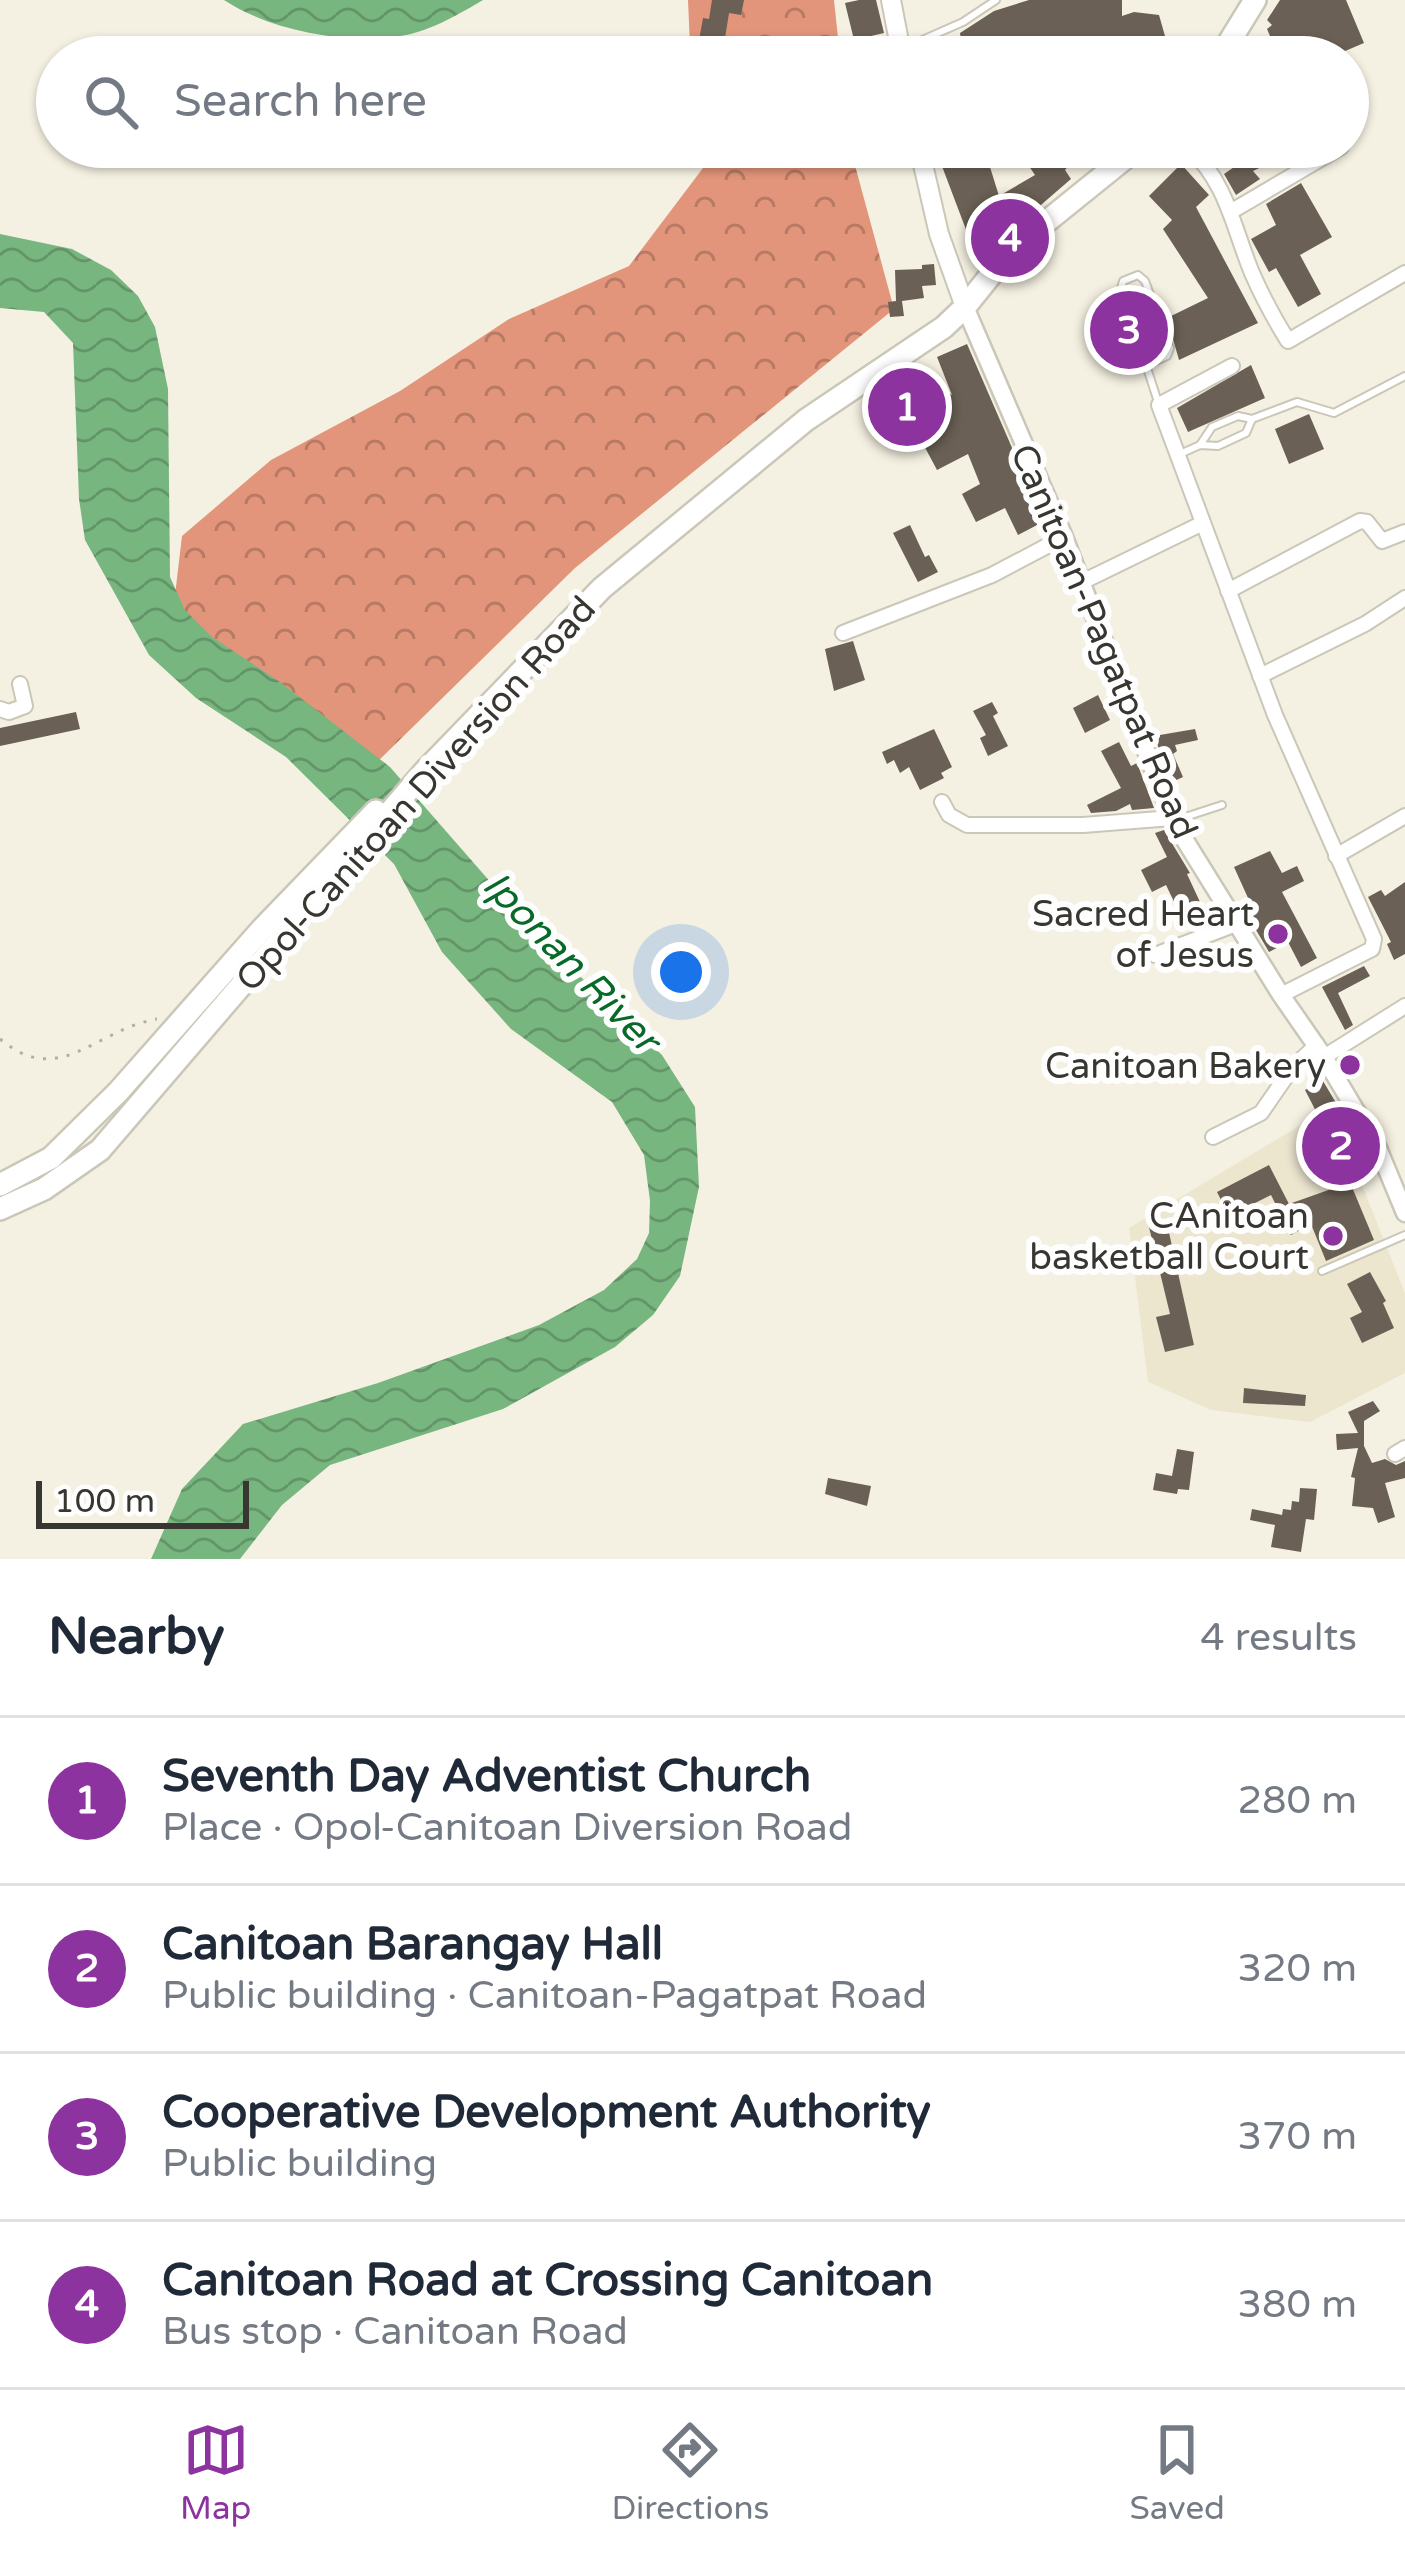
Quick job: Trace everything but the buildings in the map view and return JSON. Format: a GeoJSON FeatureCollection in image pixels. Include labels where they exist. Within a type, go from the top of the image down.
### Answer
{"type":"FeatureCollection","features":[{"type":"Feature","properties":{"kind":"main road"},"geometry":{"type":"LineString","coordinates":[[891,0],[898,36]]}},
{"type":"Feature","properties":{"kind":"main road"},"geometry":{"type":"LineString","coordinates":[[1233,36],[1255,0]]}},
{"type":"Feature","properties":{"kind":"main road"},"geometry":{"type":"LineString","coordinates":[[925,168],[939,235],[963,301]]}},
{"type":"Feature","properties":{"kind":"main road","name":"Opol-Canitoan Diversion Road"},"geometry":{"type":"LineString","coordinates":[[0,1185],[51,1158],[602,588],[806,420],[963,301],[1010,251],[1112,168]]}},
{"type":"Feature","properties":{"kind":"main road","name":"Opol-Canitoan Diversion Road"},"geometry":{"type":"LineString","coordinates":[[0,1209],[44,1189],[100,1150],[355,841],[368,816],[406,794]]}},
{"type":"Feature","properties":{"kind":"street"},"geometry":{"type":"LineString","coordinates":[[1208,168],[1232,212],[1252,272],[1288,340],[1405,273]]}},
{"type":"Feature","properties":{"kind":"street"},"geometry":{"type":"LineString","coordinates":[[1232,212],[1306,168]]}},
{"type":"Feature","properties":{"kind":"street","name":"Canitoan-Pagatpat Road"},"geometry":{"type":"LineString","coordinates":[[963,301],[1064,537],[1172,820],[1321,1051],[1378,1148],[1405,1213]]}},
{"type":"Feature","properties":{"kind":"street"},"geometry":{"type":"LineString","coordinates":[[1232,366],[1159,405],[1260,676],[1374,939],[1372,949],[1281,995]]}},
{"type":"Feature","properties":{"kind":"street"},"geometry":{"type":"LineString","coordinates":[[1228,591],[1360,520],[1367,521],[1382,541],[1405,532]]}},
{"type":"Feature","properties":{"kind":"street"},"geometry":{"type":"LineString","coordinates":[[1082,582],[1203,524]]}},
{"type":"Feature","properties":{"kind":"street"},"geometry":{"type":"LineString","coordinates":[[843,633],[992,575],[1064,537]]}},
{"type":"Feature","properties":{"kind":"street"},"geometry":{"type":"LineString","coordinates":[[1260,676],[1365,624],[1405,598]]}},
{"type":"Feature","properties":{"kind":"street"},"geometry":{"type":"LineString","coordinates":[[0,709],[9,712],[25,706],[20,684]]}},
{"type":"Feature","properties":{"kind":"street"},"geometry":{"type":"LineString","coordinates":[[942,802],[949,815],[967,825],[1172,820]]}},
{"type":"Feature","properties":{"kind":"street"},"geometry":{"type":"LineString","coordinates":[[1336,856],[1405,816]]}},
{"type":"Feature","properties":{"kind":"street"},"geometry":{"type":"LineString","coordinates":[[1155,955],[1236,924]]}},
{"type":"Feature","properties":{"kind":"street"},"geometry":{"type":"LineString","coordinates":[[1213,1137],[1261,1113],[1292,1068],[1405,1006]]}},
{"type":"Feature","properties":{"kind":"lane"},"geometry":{"type":"LineString","coordinates":[[935,36],[996,0]]}},
{"type":"Feature","properties":{"kind":"lane"},"geometry":{"type":"LineString","coordinates":[[1101,168],[1103,175]]}},
{"type":"Feature","properties":{"kind":"lane"},"geometry":{"type":"LineString","coordinates":[[1145,366],[1167,356],[1170,348],[1145,281],[1138,275],[1123,281],[1121,289],[1145,366],[1159,405]]}},
{"type":"Feature","properties":{"kind":"lane"},"geometry":{"type":"LineString","coordinates":[[1200,445],[1212,427],[1238,416],[1252,419],[1297,402],[1334,413],[1405,376]]}},
{"type":"Feature","properties":{"kind":"lane"},"geometry":{"type":"LineString","coordinates":[[1177,456],[1246,433],[1252,419]]}},
{"type":"Feature","properties":{"kind":"lane"},"geometry":{"type":"LineString","coordinates":[[1172,820],[1222,805]]}},
{"type":"Feature","properties":{"kind":"lane"},"geometry":{"type":"LineString","coordinates":[[1322,1271],[1405,1235]]}},
{"type":"Feature","properties":{"kind":"path"},"geometry":{"type":"LineString","coordinates":[[0,1039],[16,1052],[44,1061],[64,1058],[108,1034],[148,1020],[186,1014]]}},
{"type":"Feature","properties":{"kind":"shaded area"},"geometry":{"type":"Polygon","coordinates":[[[1331,1107],[1405,1293],[1405,1373],[1310,1422],[1211,1410],[1148,1382],[1129,1228],[1331,1107]]]}},
{"type":"Feature","properties":{"kind":"green space"},"geometry":{"type":"Polygon","coordinates":[[[688,0],[834,0],[838,36],[690,36],[688,0]]]}},
{"type":"Feature","properties":{"kind":"green space"},"geometry":{"type":"Polygon","coordinates":[[[703,168],[856,168],[894,309],[575,568],[371,768],[173,612],[182,536],[271,460],[400,391],[509,319],[629,266],[703,168]]]}},
{"type":"Feature","properties":{"kind":"water"},"geometry":{"type":"Polygon","coordinates":[[[224,0],[483,0],[416,33],[397,36],[312,33],[243,11],[224,0]]]}},
{"type":"Feature","properties":{"kind":"water"},"geometry":{"type":"Polygon","coordinates":[[[0,234],[72,249],[111,270],[138,296],[155,327],[168,389],[170,577],[185,610],[212,637],[280,682],[390,767],[535,933],[662,1055],[695,1107],[699,1187],[680,1276],[653,1315],[615,1347],[503,1409],[330,1465],[282,1505],[240,1559],[151,1559],[182,1489],[243,1424],[378,1383],[539,1325],[604,1290],[637,1259],[649,1233],[644,1155],[612,1102],[511,1029],[442,952],[394,864],[286,757],[196,698],[149,655],[85,540],[73,343],[44,312],[0,308],[0,234]]]}},
{"type":"Feature","properties":{"kind":"place","name":"Canitoan Road at Crossing Canitoan"},"geometry":{"type":"Point","coordinates":[1010,238]}},
{"type":"Feature","properties":{"kind":"place","name":"Cooperative Development Authority"},"geometry":{"type":"Point","coordinates":[1129,330]}},
{"type":"Feature","properties":{"kind":"place","name":"Seventh Day Adventist Church"},"geometry":{"type":"Point","coordinates":[907,407]}},
{"type":"Feature","properties":{"kind":"place","name":"Sacred Heart of Jesus"},"geometry":{"type":"Point","coordinates":[1278,934]}},
{"type":"Feature","properties":{"kind":"place","name":"Canitoan Bakery"},"geometry":{"type":"Point","coordinates":[1350,1065]}},
{"type":"Feature","properties":{"kind":"place","name":"Canitoan Barangay Hall"},"geometry":{"type":"Point","coordinates":[1341,1146]}},
{"type":"Feature","properties":{"kind":"place","name":"CAnitoan basketball Court"},"geometry":{"type":"Point","coordinates":[1333,1236]}},
{"type":"Feature","properties":{"kind":"water label","name":"Iponan River"},"geometry":{"type":"Point","coordinates":[572,961]}}]}
